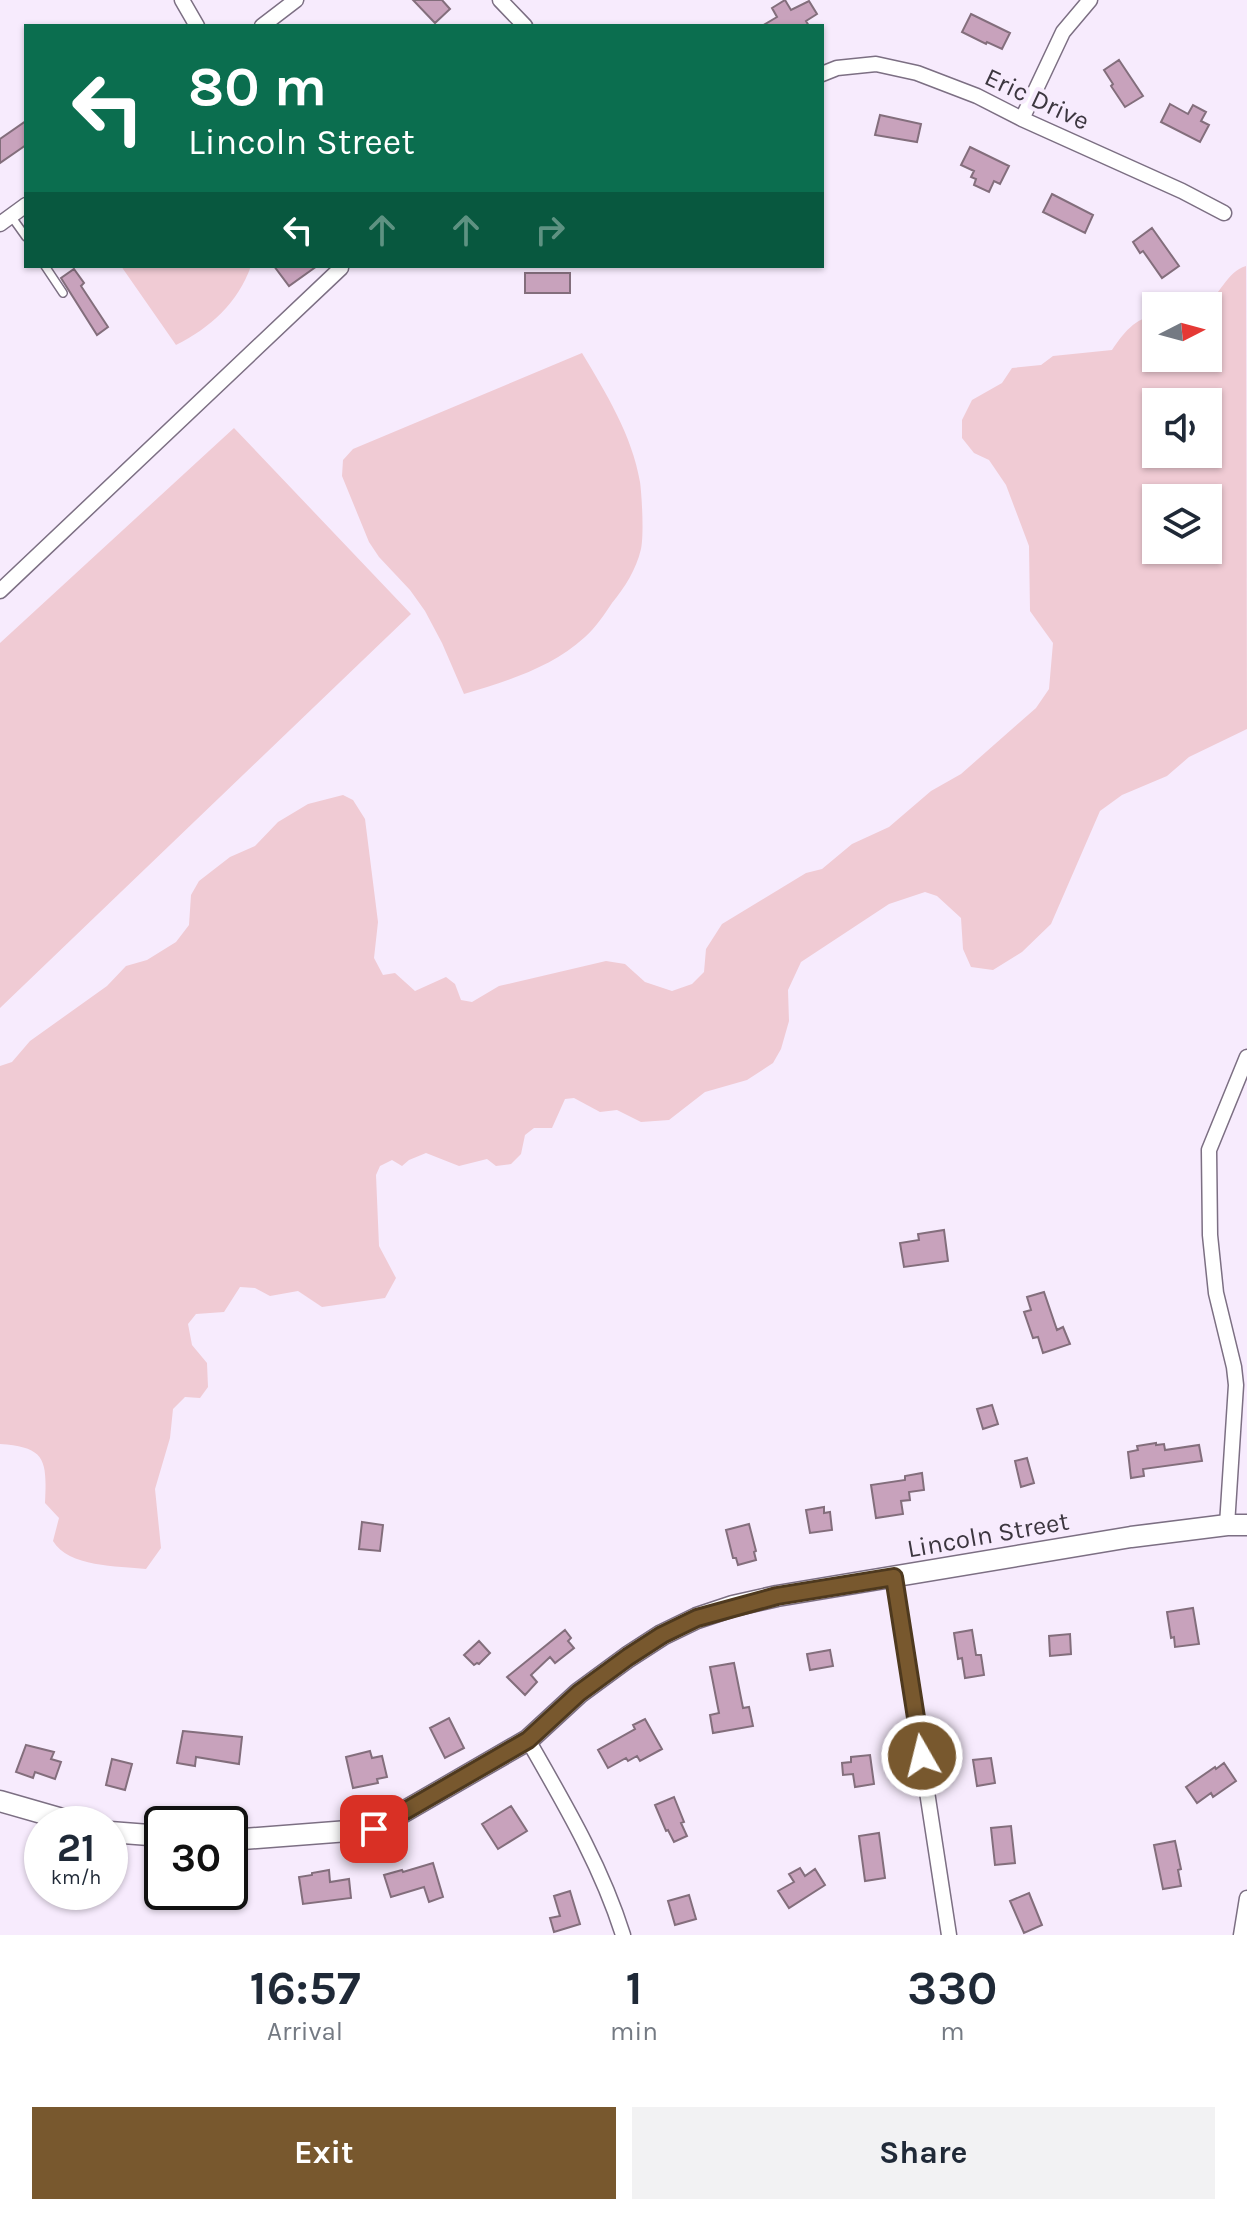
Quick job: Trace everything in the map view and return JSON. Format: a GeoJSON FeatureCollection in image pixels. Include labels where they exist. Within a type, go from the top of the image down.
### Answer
{"type":"FeatureCollection","features":[{"type":"Feature","properties":{"kind":"main road","name":"Lincoln Street"},"geometry":{"type":"LineString","coordinates":[[248,1839],[374,1829],[528,1740],[579,1693],[628,1657],[662,1635],[697,1618],[777,1596],[1131,1537],[1237,1525]]}},
{"type":"Feature","properties":{"kind":"main road"},"geometry":{"type":"LineString","coordinates":[[0,1801],[24,1808]]}},
{"type":"Feature","properties":{"kind":"street"},"geometry":{"type":"LineString","coordinates":[[182,0],[196,24]]}},
{"type":"Feature","properties":{"kind":"street"},"geometry":{"type":"LineString","coordinates":[[265,24],[296,0]]}},
{"type":"Feature","properties":{"kind":"street"},"geometry":{"type":"LineString","coordinates":[[500,0],[523,24]]}},
{"type":"Feature","properties":{"kind":"street"},"geometry":{"type":"LineString","coordinates":[[1022,119],[1063,32],[1090,0]]}},
{"type":"Feature","properties":{"kind":"street","name":"Eric Drive"},"geometry":{"type":"LineString","coordinates":[[824,73],[837,68],[876,64],[917,73],[977,96],[1224,213]]}},
{"type":"Feature","properties":{"kind":"street"},"geometry":{"type":"LineString","coordinates":[[6,220],[24,206]]}},
{"type":"Feature","properties":{"kind":"street"},"geometry":{"type":"LineString","coordinates":[[0,591],[341,268]]}},
{"type":"Feature","properties":{"kind":"street"},"geometry":{"type":"LineString","coordinates":[[1237,1525],[1236,1385],[1216,1293],[1210,1235],[1209,1150],[1247,1057]]}},
{"type":"Feature","properties":{"kind":"street"},"geometry":{"type":"LineString","coordinates":[[894,1577],[949,1935]]}},
{"type":"Feature","properties":{"kind":"street"},"geometry":{"type":"LineString","coordinates":[[528,1740],[590,1851],[623,1935]]}},
{"type":"Feature","properties":{"kind":"street"},"geometry":{"type":"LineString","coordinates":[[1241,1935],[1247,1898]]}},
{"type":"Feature","properties":{"kind":"lane"},"geometry":{"type":"LineString","coordinates":[[6,220],[24,235]]}},
{"type":"Feature","properties":{"kind":"lane"},"geometry":{"type":"LineString","coordinates":[[46,268],[63,293]]}},
{"type":"Feature","properties":{"kind":"shaded area"},"geometry":{"type":"Polygon","coordinates":[[[1246,266],[1247,729],[1189,757],[1167,776],[1122,795],[1100,811],[1051,924],[1022,952],[993,970],[971,967],[963,949],[961,918],[937,896],[925,892],[889,904],[801,962],[788,990],[789,1021],[781,1049],[773,1063],[747,1080],[705,1092],[669,1120],[641,1122],[617,1110],[600,1112],[574,1098],[565,1099],[552,1128],[534,1128],[525,1135],[521,1154],[511,1164],[496,1166],[487,1159],[459,1166],[426,1153],[402,1166],[392,1160],[380,1166],[376,1175],[379,1246],[396,1278],[385,1298],[322,1307],[298,1291],[270,1296],[255,1288],[240,1287],[224,1312],[196,1314],[188,1324],[192,1345],[207,1363],[208,1387],[200,1398],[185,1397],[173,1409],[170,1438],[155,1489],[161,1548],[146,1569],[95,1564],[60,1550],[53,1541],[59,1518],[45,1503],[44,1466],[40,1458],[27,1448],[0,1444],[0,1066],[12,1062],[30,1041],[107,986],[126,966],[147,960],[176,942],[189,925],[191,895],[199,881],[230,857],[255,846],[278,822],[308,804],[343,795],[353,800],[365,819],[378,922],[374,958],[383,975],[395,973],[415,991],[446,977],[455,984],[461,1000],[472,1002],[499,986],[606,961],[625,964],[645,982],[672,991],[692,984],[704,972],[706,949],[722,924],[806,873],[822,869],[852,844],[889,827],[931,791],[961,774],[1036,708],[1049,689],[1053,643],[1030,611],[1029,546],[1006,485],[989,460],[974,453],[962,438],[962,420],[972,400],[1002,383],[1012,368],[1041,365],[1053,356],[1112,350],[1130,327],[1142,319],[1142,372],[1222,372],[1222,292],[1218,292],[1228,278],[1246,266]]]}},
{"type":"Feature","properties":{"kind":"shaded area"},"geometry":{"type":"Polygon","coordinates":[[[122,268],[250,268],[231,303],[200,331],[176,345],[122,268]]]}},
{"type":"Feature","properties":{"kind":"shaded area"},"geometry":{"type":"Polygon","coordinates":[[[582,353],[617,415],[636,465],[642,516],[639,557],[626,584],[603,616],[572,648],[528,672],[464,694],[425,611],[369,542],[342,476],[343,460],[353,449],[582,353]]]}},
{"type":"Feature","properties":{"kind":"shaded area"},"geometry":{"type":"Polygon","coordinates":[[[234,428],[411,614],[0,1008],[0,643],[234,428]]]}},
{"type":"Feature","properties":{"kind":"building"},"geometry":{"type":"Polygon","coordinates":[[[413,0],[442,0],[450,9],[435,23],[413,0]]]}},
{"type":"Feature","properties":{"kind":"building"},"geometry":{"type":"Polygon","coordinates":[[[785,0],[791,10],[809,1],[817,14],[806,21],[808,24],[765,24],[777,17],[772,8],[785,0]]]}},
{"type":"Feature","properties":{"kind":"building"},"geometry":{"type":"Polygon","coordinates":[[[971,14],[1010,33],[1002,49],[962,32],[971,14]]]}},
{"type":"Feature","properties":{"kind":"building"},"geometry":{"type":"Polygon","coordinates":[[[1119,60],[1143,96],[1125,107],[1104,70],[1119,60]]]}},
{"type":"Feature","properties":{"kind":"building"},"geometry":{"type":"Polygon","coordinates":[[[1170,104],[1188,114],[1193,105],[1206,112],[1201,121],[1209,125],[1200,142],[1161,122],[1170,104]]]}},
{"type":"Feature","properties":{"kind":"building"},"geometry":{"type":"Polygon","coordinates":[[[880,115],[921,124],[917,142],[875,135],[880,115]]]}},
{"type":"Feature","properties":{"kind":"building"},"geometry":{"type":"Polygon","coordinates":[[[24,122],[24,146],[0,163],[0,139],[24,122]]]}},
{"type":"Feature","properties":{"kind":"building"},"geometry":{"type":"Polygon","coordinates":[[[970,147],[1009,166],[1000,184],[994,181],[989,192],[974,185],[976,179],[971,177],[974,171],[961,165],[970,147]]]}},
{"type":"Feature","properties":{"kind":"building"},"geometry":{"type":"Polygon","coordinates":[[[1052,194],[1093,215],[1085,233],[1043,212],[1052,194]]]}},
{"type":"Feature","properties":{"kind":"building"},"geometry":{"type":"Polygon","coordinates":[[[1152,228],[1179,266],[1162,278],[1133,242],[1152,228]]]}},
{"type":"Feature","properties":{"kind":"building"},"geometry":{"type":"Polygon","coordinates":[[[276,268],[314,268],[289,286],[276,268]]]}},
{"type":"Feature","properties":{"kind":"building"},"geometry":{"type":"Polygon","coordinates":[[[74,269],[84,283],[81,286],[108,327],[97,335],[61,278],[74,269]]]}},
{"type":"Feature","properties":{"kind":"building"},"geometry":{"type":"Polygon","coordinates":[[[525,273],[570,273],[570,293],[525,293],[525,273]]]}},
{"type":"Feature","properties":{"kind":"building"},"geometry":{"type":"Polygon","coordinates":[[[944,1230],[948,1261],[904,1267],[900,1243],[919,1240],[918,1234],[944,1230]]]}},
{"type":"Feature","properties":{"kind":"building"},"geometry":{"type":"Polygon","coordinates":[[[1044,1292],[1057,1330],[1063,1327],[1070,1344],[1043,1353],[1038,1337],[1033,1338],[1024,1312],[1031,1310],[1027,1297],[1044,1292]]]}},
{"type":"Feature","properties":{"kind":"building"},"geometry":{"type":"Polygon","coordinates":[[[992,1405],[998,1424],[983,1429],[977,1409],[992,1405]]]}},
{"type":"Feature","properties":{"kind":"building"},"geometry":{"type":"Polygon","coordinates":[[[1164,1444],[1165,1450],[1199,1445],[1202,1461],[1143,1469],[1144,1476],[1131,1478],[1128,1452],[1138,1450],[1137,1446],[1164,1444]]]}},
{"type":"Feature","properties":{"kind":"building"},"geometry":{"type":"Polygon","coordinates":[[[1027,1458],[1034,1483],[1021,1487],[1015,1461],[1027,1458]]]}},
{"type":"Feature","properties":{"kind":"building"},"geometry":{"type":"Polygon","coordinates":[[[922,1473],[924,1490],[909,1492],[910,1500],[901,1501],[903,1514],[876,1518],[871,1485],[905,1480],[905,1476],[922,1473]]]}},
{"type":"Feature","properties":{"kind":"building"},"geometry":{"type":"Polygon","coordinates":[[[824,1507],[824,1513],[830,1512],[832,1530],[810,1533],[806,1510],[824,1507]]]}},
{"type":"Feature","properties":{"kind":"building"},"geometry":{"type":"Polygon","coordinates":[[[362,1522],[383,1525],[380,1551],[359,1549],[362,1522]]]}},
{"type":"Feature","properties":{"kind":"building"},"geometry":{"type":"Polygon","coordinates":[[[749,1524],[756,1560],[738,1565],[736,1558],[733,1558],[726,1530],[749,1524]]]}},
{"type":"Feature","properties":{"kind":"building"},"geometry":{"type":"Polygon","coordinates":[[[1193,1608],[1199,1644],[1175,1647],[1167,1612],[1193,1608]]]}},
{"type":"Feature","properties":{"kind":"building"},"geometry":{"type":"Polygon","coordinates":[[[565,1630],[574,1648],[555,1663],[550,1657],[531,1675],[537,1682],[525,1695],[507,1677],[565,1630]]]}},
{"type":"Feature","properties":{"kind":"building"},"geometry":{"type":"Polygon","coordinates":[[[972,1630],[976,1655],[981,1655],[984,1675],[965,1678],[954,1633],[972,1630]]]}},
{"type":"Feature","properties":{"kind":"building"},"geometry":{"type":"Polygon","coordinates":[[[1070,1634],[1071,1654],[1050,1656],[1049,1636],[1070,1634]]]}},
{"type":"Feature","properties":{"kind":"building"},"geometry":{"type":"Polygon","coordinates":[[[479,1641],[490,1653],[474,1665],[464,1655],[479,1641]]]}},
{"type":"Feature","properties":{"kind":"building"},"geometry":{"type":"Polygon","coordinates":[[[830,1650],[833,1666],[810,1670],[807,1654],[830,1650]]]}},
{"type":"Feature","properties":{"kind":"building"},"geometry":{"type":"Polygon","coordinates":[[[734,1663],[743,1708],[749,1707],[753,1726],[713,1733],[710,1715],[719,1713],[710,1667],[734,1663]]]}},
{"type":"Feature","properties":{"kind":"building"},"geometry":{"type":"Polygon","coordinates":[[[449,1718],[464,1748],[445,1758],[430,1728],[449,1718]]]}},
{"type":"Feature","properties":{"kind":"building"},"geometry":{"type":"Polygon","coordinates":[[[645,1719],[662,1749],[640,1761],[637,1756],[628,1761],[626,1758],[608,1768],[598,1750],[635,1729],[633,1725],[645,1719]]]}},
{"type":"Feature","properties":{"kind":"building"},"geometry":{"type":"Polygon","coordinates":[[[183,1731],[242,1737],[239,1764],[196,1757],[195,1766],[177,1763],[183,1731]]]}},
{"type":"Feature","properties":{"kind":"building"},"geometry":{"type":"Polygon","coordinates":[[[26,1745],[54,1752],[51,1759],[61,1762],[55,1779],[35,1772],[33,1778],[16,1772],[26,1745]]]}},
{"type":"Feature","properties":{"kind":"building"},"geometry":{"type":"Polygon","coordinates":[[[370,1751],[372,1758],[382,1756],[387,1777],[377,1779],[378,1783],[353,1788],[346,1757],[370,1751]]]}},
{"type":"Feature","properties":{"kind":"building"},"geometry":{"type":"Polygon","coordinates":[[[870,1755],[874,1784],[855,1787],[853,1774],[843,1775],[842,1763],[851,1762],[851,1757],[870,1755]]]}},
{"type":"Feature","properties":{"kind":"building"},"geometry":{"type":"Polygon","coordinates":[[[991,1758],[995,1783],[977,1786],[973,1760],[991,1758]]]}},
{"type":"Feature","properties":{"kind":"building"},"geometry":{"type":"Polygon","coordinates":[[[112,1759],[132,1764],[125,1790],[106,1785],[112,1759]]]}},
{"type":"Feature","properties":{"kind":"building"},"geometry":{"type":"Polygon","coordinates":[[[1224,1763],[1236,1781],[1213,1797],[1211,1793],[1197,1803],[1186,1787],[1224,1763]]]}},
{"type":"Feature","properties":{"kind":"building"},"geometry":{"type":"Polygon","coordinates":[[[674,1797],[687,1836],[674,1842],[655,1805],[674,1797]]]}},
{"type":"Feature","properties":{"kind":"building"},"geometry":{"type":"Polygon","coordinates":[[[511,1806],[527,1831],[498,1849],[482,1824],[511,1806]]]}},
{"type":"Feature","properties":{"kind":"building"},"geometry":{"type":"Polygon","coordinates":[[[1011,1826],[1015,1863],[995,1865],[991,1828],[1011,1826]]]}},
{"type":"Feature","properties":{"kind":"building"},"geometry":{"type":"Polygon","coordinates":[[[879,1833],[885,1878],[865,1881],[859,1836],[879,1833]]]}},
{"type":"Feature","properties":{"kind":"building"},"geometry":{"type":"Polygon","coordinates":[[[1175,1841],[1181,1886],[1163,1889],[1154,1845],[1175,1841]]]}},
{"type":"Feature","properties":{"kind":"building"},"geometry":{"type":"Polygon","coordinates":[[[433,1863],[443,1897],[429,1902],[424,1887],[391,1897],[384,1875],[433,1863]]]}},
{"type":"Feature","properties":{"kind":"building"},"geometry":{"type":"Polygon","coordinates":[[[800,1868],[805,1876],[815,1869],[825,1885],[789,1908],[778,1891],[794,1882],[789,1874],[800,1868]]]}},
{"type":"Feature","properties":{"kind":"building"},"geometry":{"type":"Polygon","coordinates":[[[329,1870],[330,1882],[349,1879],[351,1898],[303,1904],[299,1877],[329,1870]]]}},
{"type":"Feature","properties":{"kind":"building"},"geometry":{"type":"Polygon","coordinates":[[[570,1891],[580,1924],[554,1932],[550,1918],[560,1916],[554,1896],[570,1891]]]}},
{"type":"Feature","properties":{"kind":"building"},"geometry":{"type":"Polygon","coordinates":[[[1029,1893],[1042,1925],[1024,1933],[1010,1901],[1029,1893]]]}},
{"type":"Feature","properties":{"kind":"building"},"geometry":{"type":"Polygon","coordinates":[[[689,1895],[696,1919],[675,1925],[668,1901],[689,1895]]]}},
{"type":"Feature","properties":{"kind":"route"},"geometry":{"type":"LineString","coordinates":[[374,1829],[528,1740],[579,1693],[628,1657],[662,1635],[697,1618],[777,1596],[894,1577],[922,1756]]}}]}
